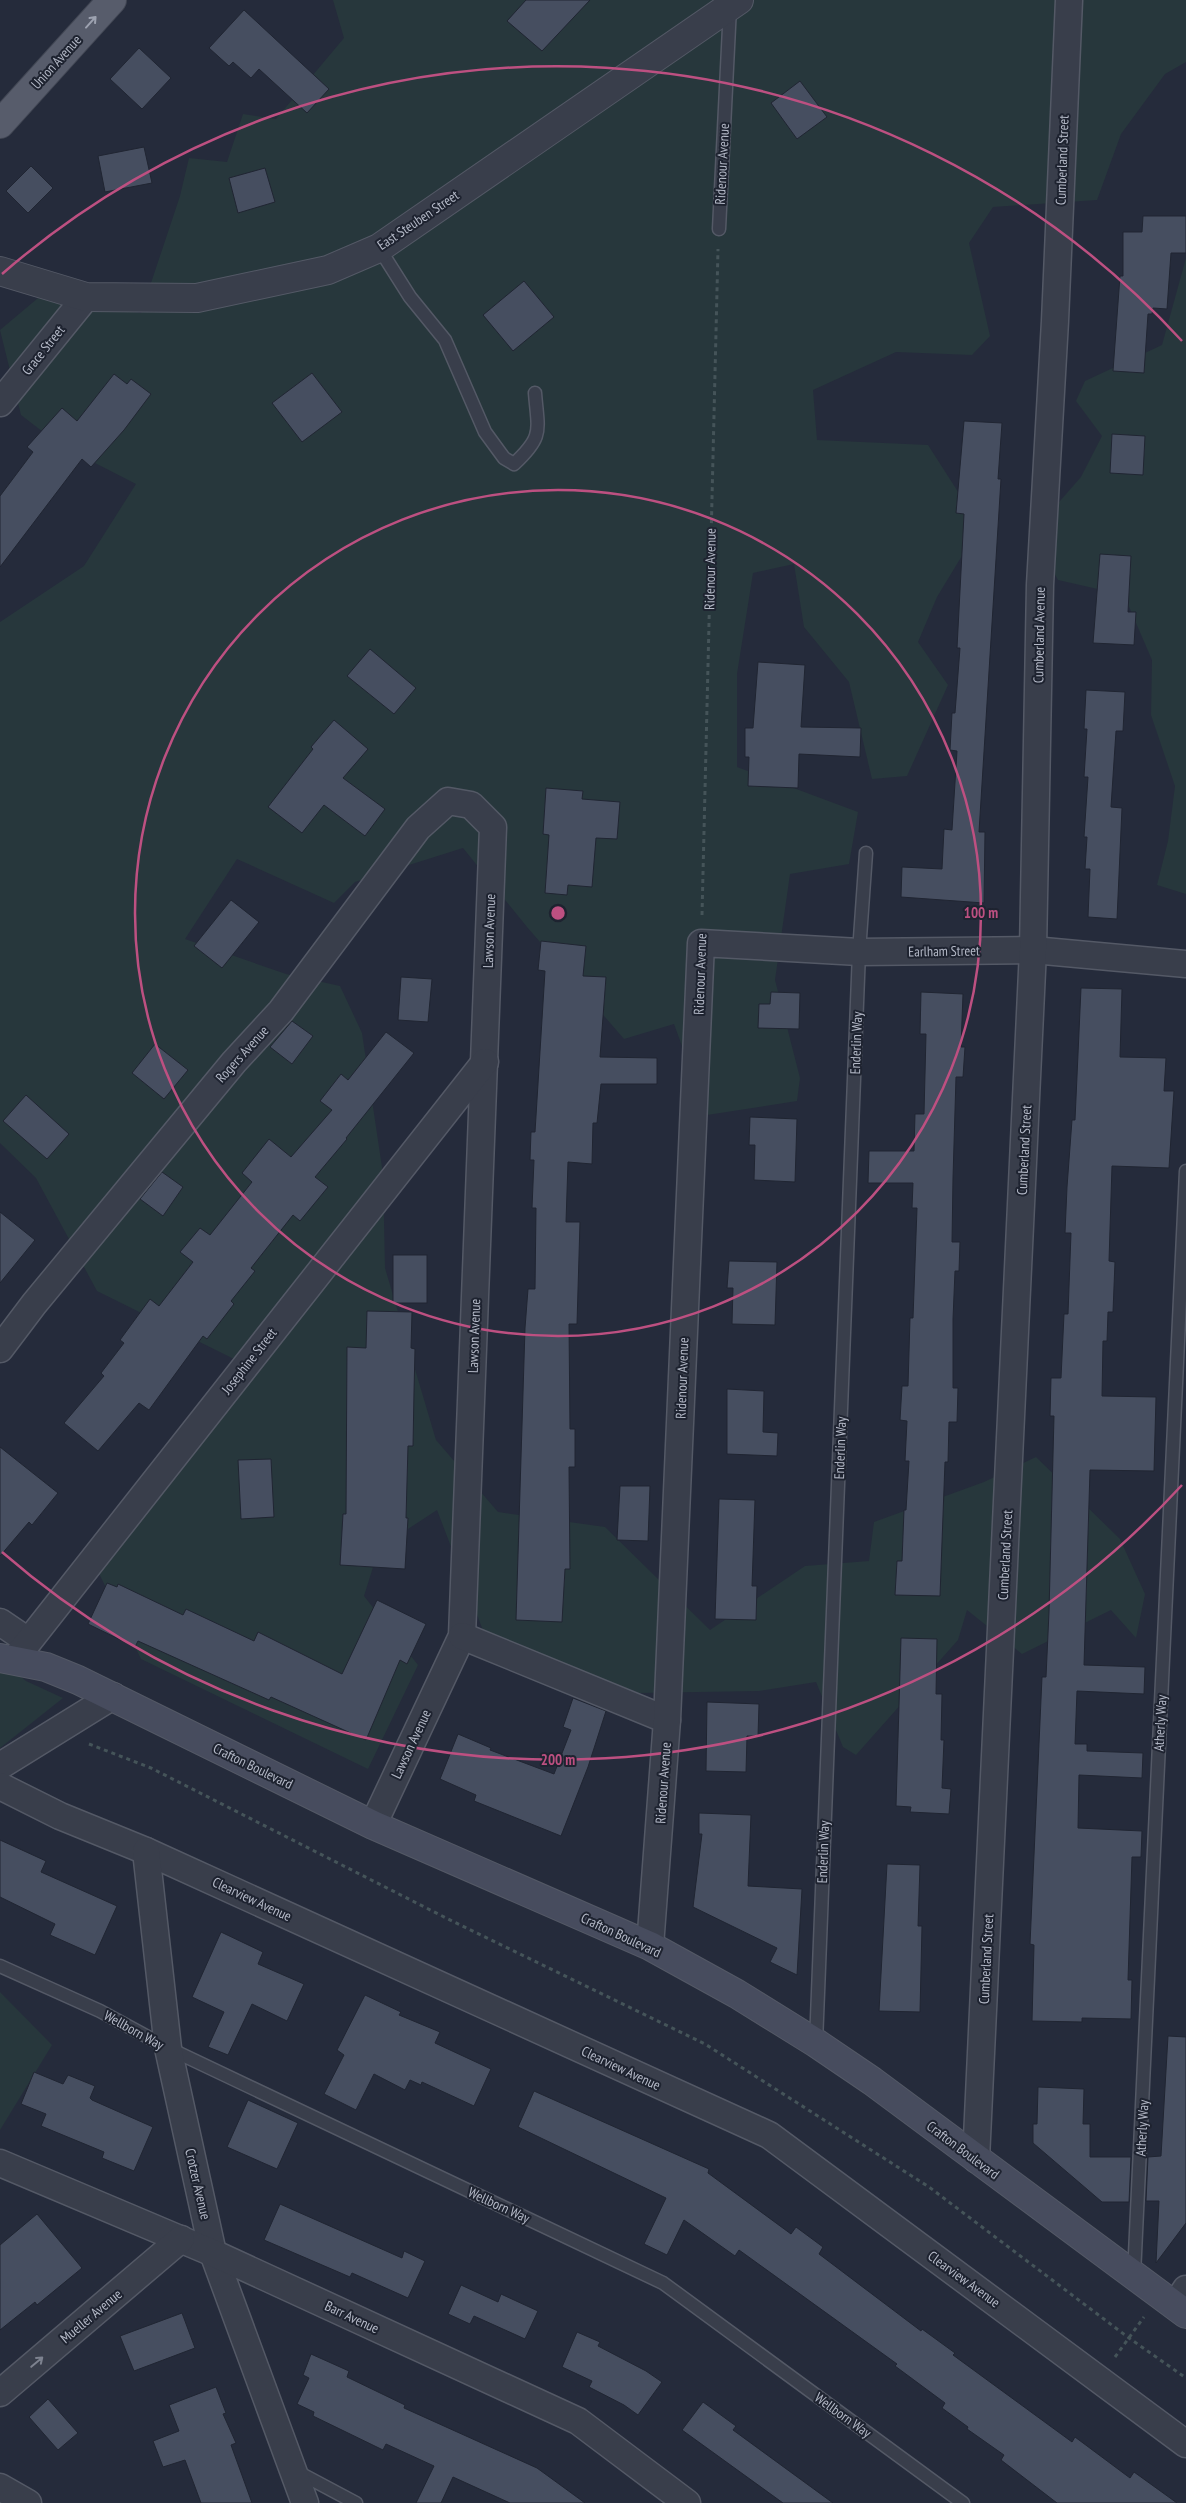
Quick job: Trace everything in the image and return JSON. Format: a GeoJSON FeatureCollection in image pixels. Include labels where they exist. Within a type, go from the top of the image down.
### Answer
{"type":"FeatureCollection","features":[{"type":"Feature","properties":{"kind":"main road","name":"Union Avenue"},"geometry":{"type":"LineString","coordinates":[[0,124],[112,0]]}},
{"type":"Feature","properties":{"kind":"main road","name":"Crafton Boulevard"},"geometry":{"type":"LineString","coordinates":[[14,1653],[113,1696],[373,1825],[650,1946],[737,1994],[816,2043],[872,2081],[1134,2275],[1182,2303]]}},
{"type":"Feature","properties":{"kind":"street","name":"Cumberland Street"},"geometry":{"type":"LineString","coordinates":[[1055,321],[1069,0]]}},
{"type":"Feature","properties":{"kind":"street","name":"East Steuben Street"},"geometry":{"type":"LineString","coordinates":[[0,271],[86,297],[197,298],[328,270],[379,248],[733,2]]}},
{"type":"Feature","properties":{"kind":"street","name":"Grace Street"},"geometry":{"type":"LineString","coordinates":[[0,403],[86,297]]}},
{"type":"Feature","properties":{"kind":"street","name":"Cumberland Avenue"},"geometry":{"type":"LineString","coordinates":[[1033,950],[1040,585],[1055,321]]}},
{"type":"Feature","properties":{"kind":"street","name":"Rogers Avenue"},"geometry":{"type":"LineString","coordinates":[[0,1349],[34,1304],[221,1078],[281,1011],[418,828],[448,801],[471,804],[493,827]]}},
{"type":"Feature","properties":{"kind":"street","name":"Lawson Avenue"},"geometry":{"type":"LineString","coordinates":[[373,1825],[462,1636],[493,827]]}},
{"type":"Feature","properties":{"kind":"street","name":"Earlham Street"},"geometry":{"type":"LineString","coordinates":[[701,943],[859,952],[1033,950],[1186,964]]}},
{"type":"Feature","properties":{"kind":"street","name":"Ridenour Avenue"},"geometry":{"type":"LineString","coordinates":[[650,1946],[667,1720],[701,943]]}},
{"type":"Feature","properties":{"kind":"street","name":"Cumberland Street"},"geometry":{"type":"LineString","coordinates":[[976,2159],[1033,950]]}},
{"type":"Feature","properties":{"kind":"street","name":"Josephine Street"},"geometry":{"type":"LineString","coordinates":[[14,1653],[485,1062]]}},
{"type":"Feature","properties":{"kind":"street"},"geometry":{"type":"LineString","coordinates":[[0,1622],[14,1653]]}},
{"type":"Feature","properties":{"kind":"street"},"geometry":{"type":"LineString","coordinates":[[462,1636],[667,1720]]}},
{"type":"Feature","properties":{"kind":"street"},"geometry":{"type":"LineString","coordinates":[[0,1766],[59,1732],[113,1696]]}},
{"type":"Feature","properties":{"kind":"street","name":"Clearview Avenue"},"geometry":{"type":"LineString","coordinates":[[0,1786],[60,1816],[146,1851],[769,2135],[1186,2444]]}},
{"type":"Feature","properties":{"kind":"street","name":"Crotzer Avenue"},"geometry":{"type":"LineString","coordinates":[[146,1851],[168,2048],[213,2253],[306,2503]]}},
{"type":"Feature","properties":{"kind":"street","name":"Barr Avenue"},"geometry":{"type":"LineString","coordinates":[[0,2163],[213,2253],[578,2421],[687,2503]]}},
{"type":"Feature","properties":{"kind":"street","name":"Mueller Avenue"},"geometry":{"type":"LineString","coordinates":[[0,2393],[181,2239]]}},
{"type":"Feature","properties":{"kind":"street"},"geometry":{"type":"LineString","coordinates":[[0,2487],[28,2503]]}},
{"type":"Feature","properties":{"kind":"lane","name":"Ridenour Avenue"},"geometry":{"type":"LineString","coordinates":[[719,229],[733,2]]}},
{"type":"Feature","properties":{"kind":"lane"},"geometry":{"type":"LineString","coordinates":[[379,248],[410,297],[444,340],[485,432],[504,458],[514,464],[527,452],[538,434],[535,393]]}},
{"type":"Feature","properties":{"kind":"lane","name":"Enderlin Way"},"geometry":{"type":"LineString","coordinates":[[816,2043],[859,952],[866,853]]}},
{"type":"Feature","properties":{"kind":"lane","name":"Atherly Way"},"geometry":{"type":"LineString","coordinates":[[1134,2275],[1186,1171]]}},
{"type":"Feature","properties":{"kind":"lane","name":"Wellborn Way"},"geometry":{"type":"LineString","coordinates":[[0,1966],[100,2010],[168,2048],[663,2283],[963,2503]]}},
{"type":"Feature","properties":{"kind":"lane"},"geometry":{"type":"LineString","coordinates":[[294,2469],[356,2503]]}},
{"type":"Feature","properties":{"kind":"path","name":"Ridenour Avenue"},"geometry":{"type":"LineString","coordinates":[[701,943],[719,229]]}},
{"type":"Feature","properties":{"kind":"path"},"geometry":{"type":"LineString","coordinates":[[59,1732],[151,1768],[454,1922],[705,2044],[929,2186],[1129,2338],[1186,2378]]}},
{"type":"Feature","properties":{"kind":"path"},"geometry":{"type":"LineString","coordinates":[[1099,2379],[1145,2316],[1137,2310]]}},
{"type":"Feature","properties":{"kind":"shaded area"},"geometry":{"type":"Polygon","coordinates":[[[333,0],[1186,0],[1186,62],[1165,74],[1121,134],[1097,200],[993,207],[969,243],[990,336],[972,355],[896,352],[813,390],[817,440],[928,445],[980,526],[937,597],[918,642],[948,685],[907,776],[872,779],[849,682],[804,627],[794,564],[753,573],[737,674],[737,767],[858,812],[849,864],[790,874],[775,980],[800,1078],[797,1101],[707,1115],[674,1024],[624,1039],[527,927],[463,848],[355,882],[334,903],[237,859],[185,939],[286,974],[340,986],[362,1033],[383,1174],[385,1268],[436,1440],[498,1512],[605,1527],[710,1630],[805,1566],[869,1561],[874,1522],[984,1482],[1036,1457],[1120,1539],[1145,1594],[1136,1638],[1111,1610],[1022,1654],[967,1610],[958,1640],[856,1755],[843,1747],[816,1682],[759,1691],[639,1693],[484,1633],[437,1510],[379,1548],[364,1596],[418,1665],[368,1769],[141,1659],[86,1547],[236,1360],[97,1291],[36,1178],[0,1143],[0,622],[84,566],[136,484],[60,445],[21,415],[0,330],[38,298],[141,313],[180,196],[189,158],[227,162],[243,114],[276,119],[344,38],[333,0]]]}},
{"type":"Feature","properties":{"kind":"shaded area"},"geometry":{"type":"Polygon","coordinates":[[[1186,258],[1186,894],[1157,885],[1168,841],[1175,786],[1151,715],[1152,660],[1124,595],[1058,580],[1032,533],[1081,477],[1102,436],[1076,401],[1085,381],[1162,345],[1186,258]]]}},
{"type":"Feature","properties":{"kind":"shaded area"},"geometry":{"type":"Polygon","coordinates":[[[0,1659],[26,1681],[63,1698],[0,1748],[0,1659]]]}},
{"type":"Feature","properties":{"kind":"shaded area"},"geometry":{"type":"Polygon","coordinates":[[[0,1992],[52,2045],[0,2130],[0,1992]]]}},
{"type":"Feature","properties":{"kind":"building"},"geometry":{"type":"Polygon","coordinates":[[[526,0],[590,0],[542,51],[507,21],[526,0]]]}},
{"type":"Feature","properties":{"kind":"building"},"geometry":{"type":"Polygon","coordinates":[[[244,10],[329,89],[307,113],[259,69],[251,78],[233,62],[229,66],[209,48],[244,10]]]}},
{"type":"Feature","properties":{"kind":"building"},"geometry":{"type":"Polygon","coordinates":[[[139,48],[171,78],[142,109],[110,79],[139,48]]]}},
{"type":"Feature","properties":{"kind":"building"},"geometry":{"type":"Polygon","coordinates":[[[800,81],[827,117],[797,139],[771,103],[800,81]]]}},
{"type":"Feature","properties":{"kind":"building"},"geometry":{"type":"Polygon","coordinates":[[[144,147],[152,183],[105,192],[98,156],[144,147]]]}},
{"type":"Feature","properties":{"kind":"building"},"geometry":{"type":"Polygon","coordinates":[[[31,166],[53,188],[28,213],[6,191],[31,166]]]}},
{"type":"Feature","properties":{"kind":"building"},"geometry":{"type":"Polygon","coordinates":[[[265,168],[275,202],[238,213],[229,178],[265,168]]]}},
{"type":"Feature","properties":{"kind":"building"},"geometry":{"type":"Polygon","coordinates":[[[1143,216],[1186,216],[1186,253],[1171,253],[1167,309],[1153,308],[1152,314],[1148,314],[1144,373],[1113,371],[1120,276],[1123,276],[1123,232],[1142,232],[1143,216]]]}},
{"type":"Feature","properties":{"kind":"building"},"geometry":{"type":"Polygon","coordinates":[[[524,281],[554,317],[513,351],[483,315],[524,281]]]}},
{"type":"Feature","properties":{"kind":"building"},"geometry":{"type":"Polygon","coordinates":[[[312,373],[342,412],[302,442],[272,403],[312,373]]]}},
{"type":"Feature","properties":{"kind":"building"},"geometry":{"type":"Polygon","coordinates":[[[114,374],[127,384],[131,379],[151,394],[124,430],[91,467],[82,459],[0,567],[0,496],[33,452],[27,447],[62,408],[77,421],[114,374]]]}},
{"type":"Feature","properties":{"kind":"building"},"geometry":{"type":"Polygon","coordinates":[[[964,421],[1002,423],[998,479],[1001,479],[979,832],[985,832],[984,903],[901,897],[902,867],[942,869],[944,829],[952,830],[957,751],[950,750],[952,713],[955,713],[960,648],[957,648],[964,514],[956,513],[964,421]]]}},
{"type":"Feature","properties":{"kind":"building"},"geometry":{"type":"Polygon","coordinates":[[[1112,434],[1145,436],[1143,475],[1110,473],[1112,434]]]}},
{"type":"Feature","properties":{"kind":"building"},"geometry":{"type":"Polygon","coordinates":[[[1100,554],[1131,556],[1128,612],[1136,612],[1134,645],[1093,643],[1100,554]]]}},
{"type":"Feature","properties":{"kind":"building"},"geometry":{"type":"Polygon","coordinates":[[[370,649],[416,688],[394,714],[347,676],[370,649]]]}},
{"type":"Feature","properties":{"kind":"building"},"geometry":{"type":"Polygon","coordinates":[[[758,662],[805,665],[801,727],[861,728],[860,757],[799,754],[798,788],[748,786],[749,757],[745,757],[745,728],[753,728],[758,662]]]}},
{"type":"Feature","properties":{"kind":"building"},"geometry":{"type":"Polygon","coordinates":[[[1086,690],[1125,692],[1123,731],[1116,731],[1111,807],[1122,808],[1117,919],[1088,917],[1090,869],[1085,869],[1087,837],[1084,837],[1088,777],[1084,777],[1087,729],[1084,729],[1086,690]]]}},
{"type":"Feature","properties":{"kind":"building"},"geometry":{"type":"Polygon","coordinates":[[[334,720],[368,749],[343,778],[385,809],[365,836],[324,805],[302,833],[268,807],[313,749],[311,747],[334,720]]]}},
{"type":"Feature","properties":{"kind":"building"},"geometry":{"type":"Polygon","coordinates":[[[546,788],[583,791],[582,799],[620,802],[617,839],[596,838],[592,887],[568,885],[567,895],[545,893],[549,835],[543,834],[546,788]]]}},
{"type":"Feature","properties":{"kind":"building"},"geometry":{"type":"Polygon","coordinates":[[[231,900],[259,922],[222,968],[194,946],[231,900]]]}},
{"type":"Feature","properties":{"kind":"building"},"geometry":{"type":"Polygon","coordinates":[[[541,941],[586,946],[583,976],[606,977],[600,1057],[657,1058],[657,1084],[601,1084],[597,1123],[593,1123],[592,1164],[568,1162],[566,1222],[580,1222],[577,1324],[569,1324],[570,1429],[575,1429],[575,1467],[569,1467],[570,1569],[565,1569],[562,1622],[516,1620],[525,1328],[528,1289],[535,1289],[536,1208],[532,1208],[534,1160],[530,1160],[531,1132],[535,1132],[545,971],[538,970],[541,941]]]}},
{"type":"Feature","properties":{"kind":"building"},"geometry":{"type":"Polygon","coordinates":[[[401,977],[432,979],[428,1022],[398,1020],[401,977]]]}},
{"type":"Feature","properties":{"kind":"building"},"geometry":{"type":"Polygon","coordinates":[[[1081,988],[1122,989],[1120,1057],[1166,1058],[1164,1091],[1174,1091],[1169,1168],[1112,1166],[1109,1261],[1115,1262],[1113,1312],[1108,1312],[1107,1341],[1103,1341],[1102,1396],[1156,1397],[1154,1471],[1090,1470],[1084,1665],[1145,1667],[1144,1694],[1077,1691],[1075,1744],[1087,1744],[1087,1751],[1143,1753],[1142,1778],[1079,1775],[1078,1828],[1142,1831],[1141,1857],[1132,1857],[1128,1980],[1132,1980],[1131,2019],[1082,2018],[1082,2022],[1032,2021],[1034,1945],[1030,1944],[1042,1677],[1046,1677],[1049,1612],[1054,1416],[1050,1416],[1051,1378],[1061,1378],[1064,1314],[1068,1314],[1071,1233],[1065,1233],[1072,1120],[1075,1120],[1081,988]]]}},
{"type":"Feature","properties":{"kind":"building"},"geometry":{"type":"Polygon","coordinates":[[[771,992],[800,993],[799,1029],[758,1028],[759,1004],[770,1004],[771,992]]]}},
{"type":"Feature","properties":{"kind":"building"},"geometry":{"type":"Polygon","coordinates":[[[921,992],[963,994],[961,1047],[965,1047],[963,1077],[956,1077],[953,1178],[952,1242],[960,1242],[959,1271],[955,1271],[953,1319],[953,1388],[958,1388],[957,1422],[949,1422],[948,1462],[945,1462],[940,1596],[895,1595],[897,1561],[902,1561],[904,1510],[906,1510],[909,1461],[905,1461],[907,1421],[900,1420],[902,1386],[908,1386],[910,1318],[913,1318],[917,1208],[912,1208],[913,1183],[868,1183],[869,1151],[914,1151],[915,1114],[924,1114],[926,1034],[920,1034],[921,992]]]}},
{"type":"Feature","properties":{"kind":"building"},"geometry":{"type":"Polygon","coordinates":[[[292,1021],[313,1036],[292,1064],[270,1047],[292,1021]]]}},
{"type":"Feature","properties":{"kind":"building"},"geometry":{"type":"Polygon","coordinates":[[[386,1032],[414,1053],[315,1177],[328,1187],[300,1221],[293,1215],[251,1268],[255,1271],[231,1301],[234,1304],[207,1339],[203,1336],[149,1410],[139,1403],[98,1451],[64,1423],[104,1376],[101,1373],[124,1343],[120,1340],[150,1299],[159,1306],[193,1262],[180,1252],[200,1228],[210,1235],[252,1182],[242,1173],[269,1139],[291,1157],[332,1110],[320,1101],[341,1074],[348,1080],[386,1032]]]}},
{"type":"Feature","properties":{"kind":"building"},"geometry":{"type":"Polygon","coordinates":[[[155,1044],[188,1070],[164,1099],[132,1073],[155,1044]]]}},
{"type":"Feature","properties":{"kind":"building"},"geometry":{"type":"Polygon","coordinates":[[[26,1095],[69,1134],[47,1159],[3,1121],[26,1095]]]}},
{"type":"Feature","properties":{"kind":"building"},"geometry":{"type":"Polygon","coordinates":[[[750,1117],[797,1119],[795,1182],[754,1180],[755,1145],[749,1145],[750,1117]]]}},
{"type":"Feature","properties":{"kind":"building"},"geometry":{"type":"Polygon","coordinates":[[[162,1172],[183,1187],[163,1216],[140,1199],[162,1172]]]}},
{"type":"Feature","properties":{"kind":"building"},"geometry":{"type":"Polygon","coordinates":[[[0,1212],[35,1240],[0,1283],[0,1212]]]}},
{"type":"Feature","properties":{"kind":"building"},"geometry":{"type":"Polygon","coordinates":[[[393,1255],[427,1255],[427,1303],[393,1303],[393,1255]]]}},
{"type":"Feature","properties":{"kind":"building"},"geometry":{"type":"Polygon","coordinates":[[[729,1261],[777,1262],[775,1325],[732,1324],[733,1288],[727,1288],[729,1261]]]}},
{"type":"Feature","properties":{"kind":"building"},"geometry":{"type":"Polygon","coordinates":[[[367,1311],[412,1312],[411,1348],[415,1349],[413,1446],[408,1446],[406,1518],[408,1518],[405,1569],[340,1565],[343,1514],[346,1514],[347,1347],[366,1348],[367,1311]]]}},
{"type":"Feature","properties":{"kind":"building"},"geometry":{"type":"Polygon","coordinates":[[[727,1389],[764,1391],[763,1432],[778,1433],[777,1456],[727,1454],[727,1389]]]}},
{"type":"Feature","properties":{"kind":"building"},"geometry":{"type":"Polygon","coordinates":[[[0,1447],[58,1493],[32,1525],[29,1522],[0,1556],[0,1447]]]}},
{"type":"Feature","properties":{"kind":"building"},"geometry":{"type":"Polygon","coordinates":[[[271,1459],[274,1517],[241,1519],[238,1460],[271,1459]]]}},
{"type":"Feature","properties":{"kind":"building"},"geometry":{"type":"Polygon","coordinates":[[[620,1486],[650,1486],[648,1541],[617,1540],[620,1486]]]}},
{"type":"Feature","properties":{"kind":"building"},"geometry":{"type":"Polygon","coordinates":[[[719,1499],[755,1500],[752,1586],[757,1586],[756,1620],[715,1619],[719,1499]]]}},
{"type":"Feature","properties":{"kind":"building"},"geometry":{"type":"Polygon","coordinates":[[[107,1583],[117,1587],[118,1584],[183,1615],[186,1609],[254,1641],[258,1632],[342,1674],[377,1600],[426,1624],[407,1664],[400,1660],[366,1740],[271,1697],[269,1700],[138,1641],[135,1647],[88,1624],[107,1583]]]}},
{"type":"Feature","properties":{"kind":"building"},"geometry":{"type":"Polygon","coordinates":[[[901,1638],[937,1639],[936,1694],[942,1694],[941,1740],[944,1740],[942,1788],[951,1789],[949,1814],[910,1812],[911,1807],[896,1806],[901,1638]]]}},
{"type":"Feature","properties":{"kind":"building"},"geometry":{"type":"Polygon","coordinates":[[[573,1698],[606,1711],[588,1767],[561,1836],[474,1801],[476,1795],[440,1779],[458,1734],[491,1748],[490,1750],[554,1774],[571,1730],[563,1727],[573,1698]]]}},
{"type":"Feature","properties":{"kind":"building"},"geometry":{"type":"Polygon","coordinates":[[[707,1702],[759,1704],[758,1736],[747,1736],[746,1772],[706,1771],[707,1702]]]}},
{"type":"Feature","properties":{"kind":"building"},"geometry":{"type":"Polygon","coordinates":[[[699,1813],[751,1815],[748,1886],[802,1889],[797,1975],[770,1962],[777,1948],[693,1907],[702,1834],[699,1834],[699,1813]]]}},
{"type":"Feature","properties":{"kind":"building"},"geometry":{"type":"Polygon","coordinates":[[[0,1840],[46,1861],[41,1872],[117,1906],[95,1955],[50,1935],[55,1924],[0,1897],[0,1840]]]}},
{"type":"Feature","properties":{"kind":"building"},"geometry":{"type":"Polygon","coordinates":[[[887,1864],[920,1865],[918,1926],[922,1926],[920,2012],[879,2011],[887,1864]]]}},
{"type":"Feature","properties":{"kind":"building"},"geometry":{"type":"Polygon","coordinates":[[[221,1932],[263,1952],[258,1964],[304,1984],[287,2021],[252,2004],[228,2055],[208,2047],[224,2012],[192,1997],[221,1932]]]}},
{"type":"Feature","properties":{"kind":"building"},"geometry":{"type":"Polygon","coordinates":[[[365,1995],[401,2012],[399,2015],[440,2032],[435,2043],[491,2069],[474,2106],[422,2082],[421,2085],[410,2080],[405,2090],[374,2074],[356,2110],[324,2094],[344,2055],[337,2050],[365,1995]]]}},
{"type":"Feature","properties":{"kind":"building"},"geometry":{"type":"Polygon","coordinates":[[[1168,2036],[1186,2037],[1186,2223],[1156,2263],[1159,2201],[1146,2201],[1148,2157],[1161,2156],[1168,2036]]]}},
{"type":"Feature","properties":{"kind":"building"},"geometry":{"type":"Polygon","coordinates":[[[34,2072],[63,2084],[68,2075],[95,2086],[90,2098],[92,2100],[153,2127],[134,2171],[102,2158],[104,2152],[41,2126],[46,2114],[21,2104],[34,2072]]]}},
{"type":"Feature","properties":{"kind":"building"},"geometry":{"type":"Polygon","coordinates":[[[1038,2087],[1084,2089],[1083,2124],[1090,2124],[1090,2157],[1131,2157],[1129,2202],[1102,2202],[1033,2143],[1033,2124],[1037,2124],[1038,2087]]]}},
{"type":"Feature","properties":{"kind":"building"},"geometry":{"type":"Polygon","coordinates":[[[534,2091],[709,2169],[708,2173],[791,2234],[796,2227],[823,2247],[819,2254],[921,2331],[922,2329],[955,2353],[953,2355],[1072,2442],[1075,2437],[1130,2478],[1134,2472],[1177,2503],[1057,2503],[1001,2460],[1004,2455],[967,2429],[968,2427],[942,2408],[945,2403],[895,2366],[897,2364],[739,2250],[735,2256],[684,2220],[667,2255],[644,2244],[666,2198],[518,2127],[534,2091]]]}},
{"type":"Feature","properties":{"kind":"building"},"geometry":{"type":"Polygon","coordinates":[[[248,2100],[298,2123],[277,2169],[227,2147],[248,2100]]]}},
{"type":"Feature","properties":{"kind":"building"},"geometry":{"type":"Polygon","coordinates":[[[280,2204],[402,2258],[404,2251],[425,2261],[408,2298],[352,2273],[350,2277],[264,2240],[280,2204]]]}},
{"type":"Feature","properties":{"kind":"building"},"geometry":{"type":"Polygon","coordinates":[[[37,2214],[82,2268],[37,2305],[35,2302],[0,2330],[0,2245],[37,2214]]]}},
{"type":"Feature","properties":{"kind":"building"},"geometry":{"type":"Polygon","coordinates":[[[461,2285],[498,2302],[501,2294],[538,2311],[525,2339],[474,2316],[470,2324],[448,2314],[461,2285]]]}},
{"type":"Feature","properties":{"kind":"building"},"geometry":{"type":"Polygon","coordinates":[[[182,2313],[195,2348],[134,2371],[120,2336],[182,2313]]]}},
{"type":"Feature","properties":{"kind":"building"},"geometry":{"type":"Polygon","coordinates":[[[577,2332],[600,2342],[598,2346],[646,2371],[662,2382],[638,2415],[624,2405],[589,2387],[592,2381],[562,2367],[577,2332]]]}},
{"type":"Feature","properties":{"kind":"building"},"geometry":{"type":"Polygon","coordinates":[[[311,2354],[349,2371],[347,2377],[405,2405],[404,2408],[537,2468],[585,2503],[510,2503],[453,2477],[441,2503],[416,2503],[434,2466],[386,2444],[383,2450],[313,2416],[314,2412],[297,2404],[309,2378],[303,2375],[311,2354]]]}},
{"type":"Feature","properties":{"kind":"building"},"geometry":{"type":"Polygon","coordinates":[[[216,2387],[226,2413],[223,2414],[236,2443],[231,2445],[252,2503],[201,2503],[185,2460],[163,2467],[153,2441],[179,2431],[169,2405],[216,2387]]]}},
{"type":"Feature","properties":{"kind":"building"},"geometry":{"type":"Polygon","coordinates":[[[48,2399],[78,2433],[58,2450],[29,2417],[48,2399]]]}},
{"type":"Feature","properties":{"kind":"building"},"geometry":{"type":"Polygon","coordinates":[[[703,2402],[736,2426],[733,2430],[833,2503],[783,2503],[682,2430],[703,2402]]]}}]}
